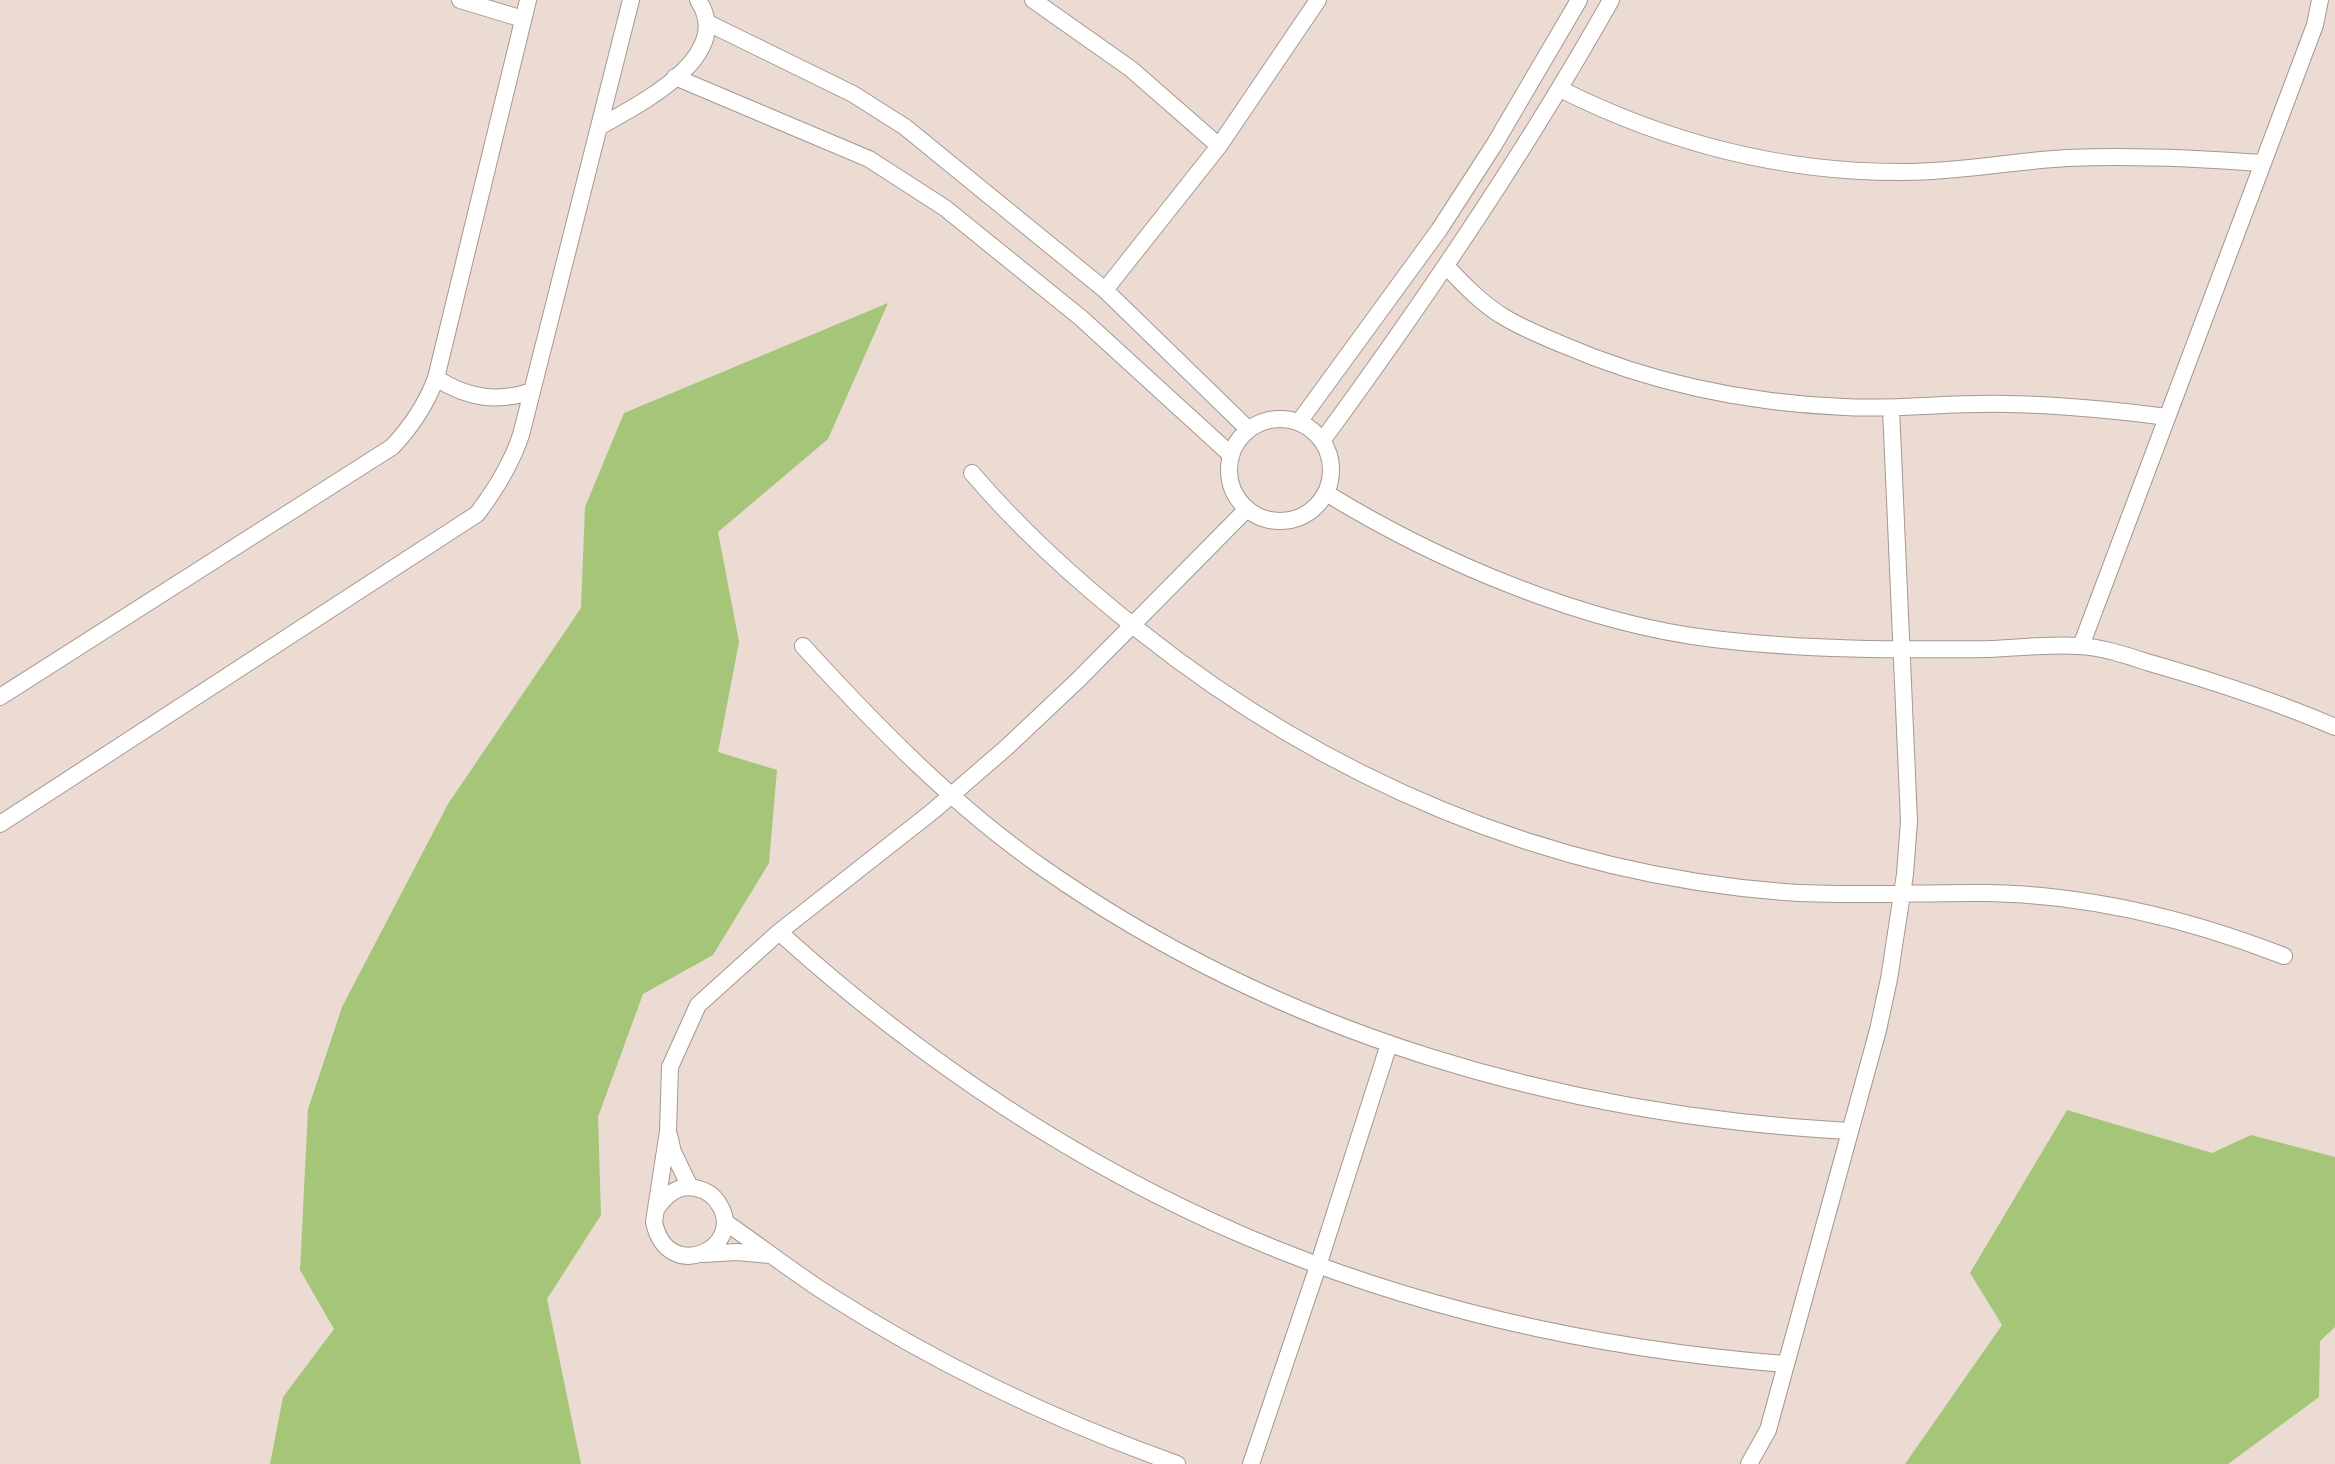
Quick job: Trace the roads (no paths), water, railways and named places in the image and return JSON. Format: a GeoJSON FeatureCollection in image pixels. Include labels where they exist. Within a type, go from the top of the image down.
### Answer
{"type":"FeatureCollection","features":[{"type":"Feature","properties":{"kind":"street"},"geometry":{"type":"LineString","coordinates":[[460,0],[523,19]]}},
{"type":"Feature","properties":{"kind":"street"},"geometry":{"type":"LineString","coordinates":[[0,697],[392,447],[420,414],[436,378],[528,0]]}},
{"type":"Feature","properties":{"kind":"street"},"geometry":{"type":"LineString","coordinates":[[0,824],[477,514],[493,493],[515,453],[631,0]]}},
{"type":"Feature","properties":{"kind":"street"},"geometry":{"type":"LineString","coordinates":[[599,127],[675,78],[688,67],[700,49],[708,23],[706,12],[698,0]]}},
{"type":"Feature","properties":{"kind":"street"},"geometry":{"type":"LineString","coordinates":[[1033,0],[1131,69],[1219,146]]}},
{"type":"Feature","properties":{"kind":"street"},"geometry":{"type":"LineString","coordinates":[[1105,290],[1219,146],[1318,0]]}},
{"type":"Feature","properties":{"kind":"street"},"geometry":{"type":"LineString","coordinates":[[1299,422],[1439,230],[1494,145],[1580,0]]}},
{"type":"Feature","properties":{"kind":"street"},"geometry":{"type":"LineString","coordinates":[[1322,441],[1446,266],[1560,89],[1611,0]]}},
{"type":"Feature","properties":{"kind":"street"},"geometry":{"type":"LineString","coordinates":[[2081,645],[2314,26],[2320,0]]}},
{"type":"Feature","properties":{"kind":"street"},"geometry":{"type":"LineString","coordinates":[[708,23],[853,93],[905,127],[1105,290],[1248,429]]}},
{"type":"Feature","properties":{"kind":"street"},"geometry":{"type":"LineString","coordinates":[[675,78],[869,159],[945,208],[1081,318],[1230,454]]}},
{"type":"Feature","properties":{"kind":"street"},"geometry":{"type":"LineString","coordinates":[[1560,89],[1631,122],[1668,136],[1733,153],[1809,167],[1906,172],[2067,158],[2124,157],[2262,163]]}},
{"type":"Feature","properties":{"kind":"street"},"geometry":{"type":"LineString","coordinates":[[1446,266],[1472,294],[1504,318],[1583,354],[1711,392],[1834,407],[1891,408],[2006,404],[2064,406],[2167,417]]}},
{"type":"Feature","properties":{"kind":"street"},"geometry":{"type":"LineString","coordinates":[[436,378],[462,392],[491,398],[532,392]]}},
{"type":"Feature","properties":{"kind":"street"},"geometry":{"type":"LineString","coordinates":[[1749,1464],[1768,1430],[1848,1131],[1878,1030],[1902,895],[1908,821],[1891,408]]}},
{"type":"Feature","properties":{"kind":"street"},"geometry":{"type":"LineString","coordinates":[[1277,418],[1299,422],[1322,441],[1331,463],[1331,478],[1326,493],[1317,506],[1305,515],[1290,520],[1260,518],[1246,510],[1236,498],[1230,484],[1228,469],[1230,454],[1248,429],[1262,421],[1277,418]]}},
{"type":"Feature","properties":{"kind":"street"},"geometry":{"type":"LineString","coordinates":[[972,473],[1055,562],[1133,626],[1227,697],[1277,729],[1381,785],[1491,830],[1606,864],[1723,886],[1830,895],[1988,893],[2031,895],[2117,906],[2202,927],[2284,956]]}},
{"type":"Feature","properties":{"kind":"street"},"geometry":{"type":"LineString","coordinates":[[1326,493],[1371,521],[1445,558],[1534,593],[1622,621],[1714,639],[1901,649],[2081,645],[2194,675],[2335,727]]}},
{"type":"Feature","properties":{"kind":"street"},"geometry":{"type":"LineString","coordinates":[[770,1255],[737,1252],[689,1257],[676,1254],[665,1246],[656,1228],[668,1131],[670,1067],[698,1005],[779,932],[857,873],[952,794],[1062,695],[1246,510]]}},
{"type":"Feature","properties":{"kind":"street"},"geometry":{"type":"LineString","coordinates":[[803,645],[867,714],[952,794],[1041,867],[1136,927],[1185,954],[1278,999],[1389,1044],[1500,1079],[1638,1110],[1754,1125],[1848,1131]]}},
{"type":"Feature","properties":{"kind":"street"},"geometry":{"type":"LineString","coordinates":[[779,932],[886,1024],[1012,1113],[1083,1156],[1166,1200],[1252,1240],[1318,1266],[1416,1298],[1515,1325],[1649,1350],[1785,1364]]}},
{"type":"Feature","properties":{"kind":"street"},"geometry":{"type":"LineString","coordinates":[[1251,1464],[1318,1266],[1389,1044]]}},
{"type":"Feature","properties":{"kind":"street"},"geometry":{"type":"LineString","coordinates":[[668,1131],[673,1152],[690,1187]]}},
{"type":"Feature","properties":{"kind":"street"},"geometry":{"type":"LineString","coordinates":[[657,1208],[670,1193],[690,1187],[703,1190],[714,1197],[722,1209],[725,1222],[718,1241],[703,1254]]}},
{"type":"Feature","properties":{"kind":"street"},"geometry":{"type":"LineString","coordinates":[[725,1222],[830,1296],[957,1368],[1088,1430],[1177,1464]]}}]}
